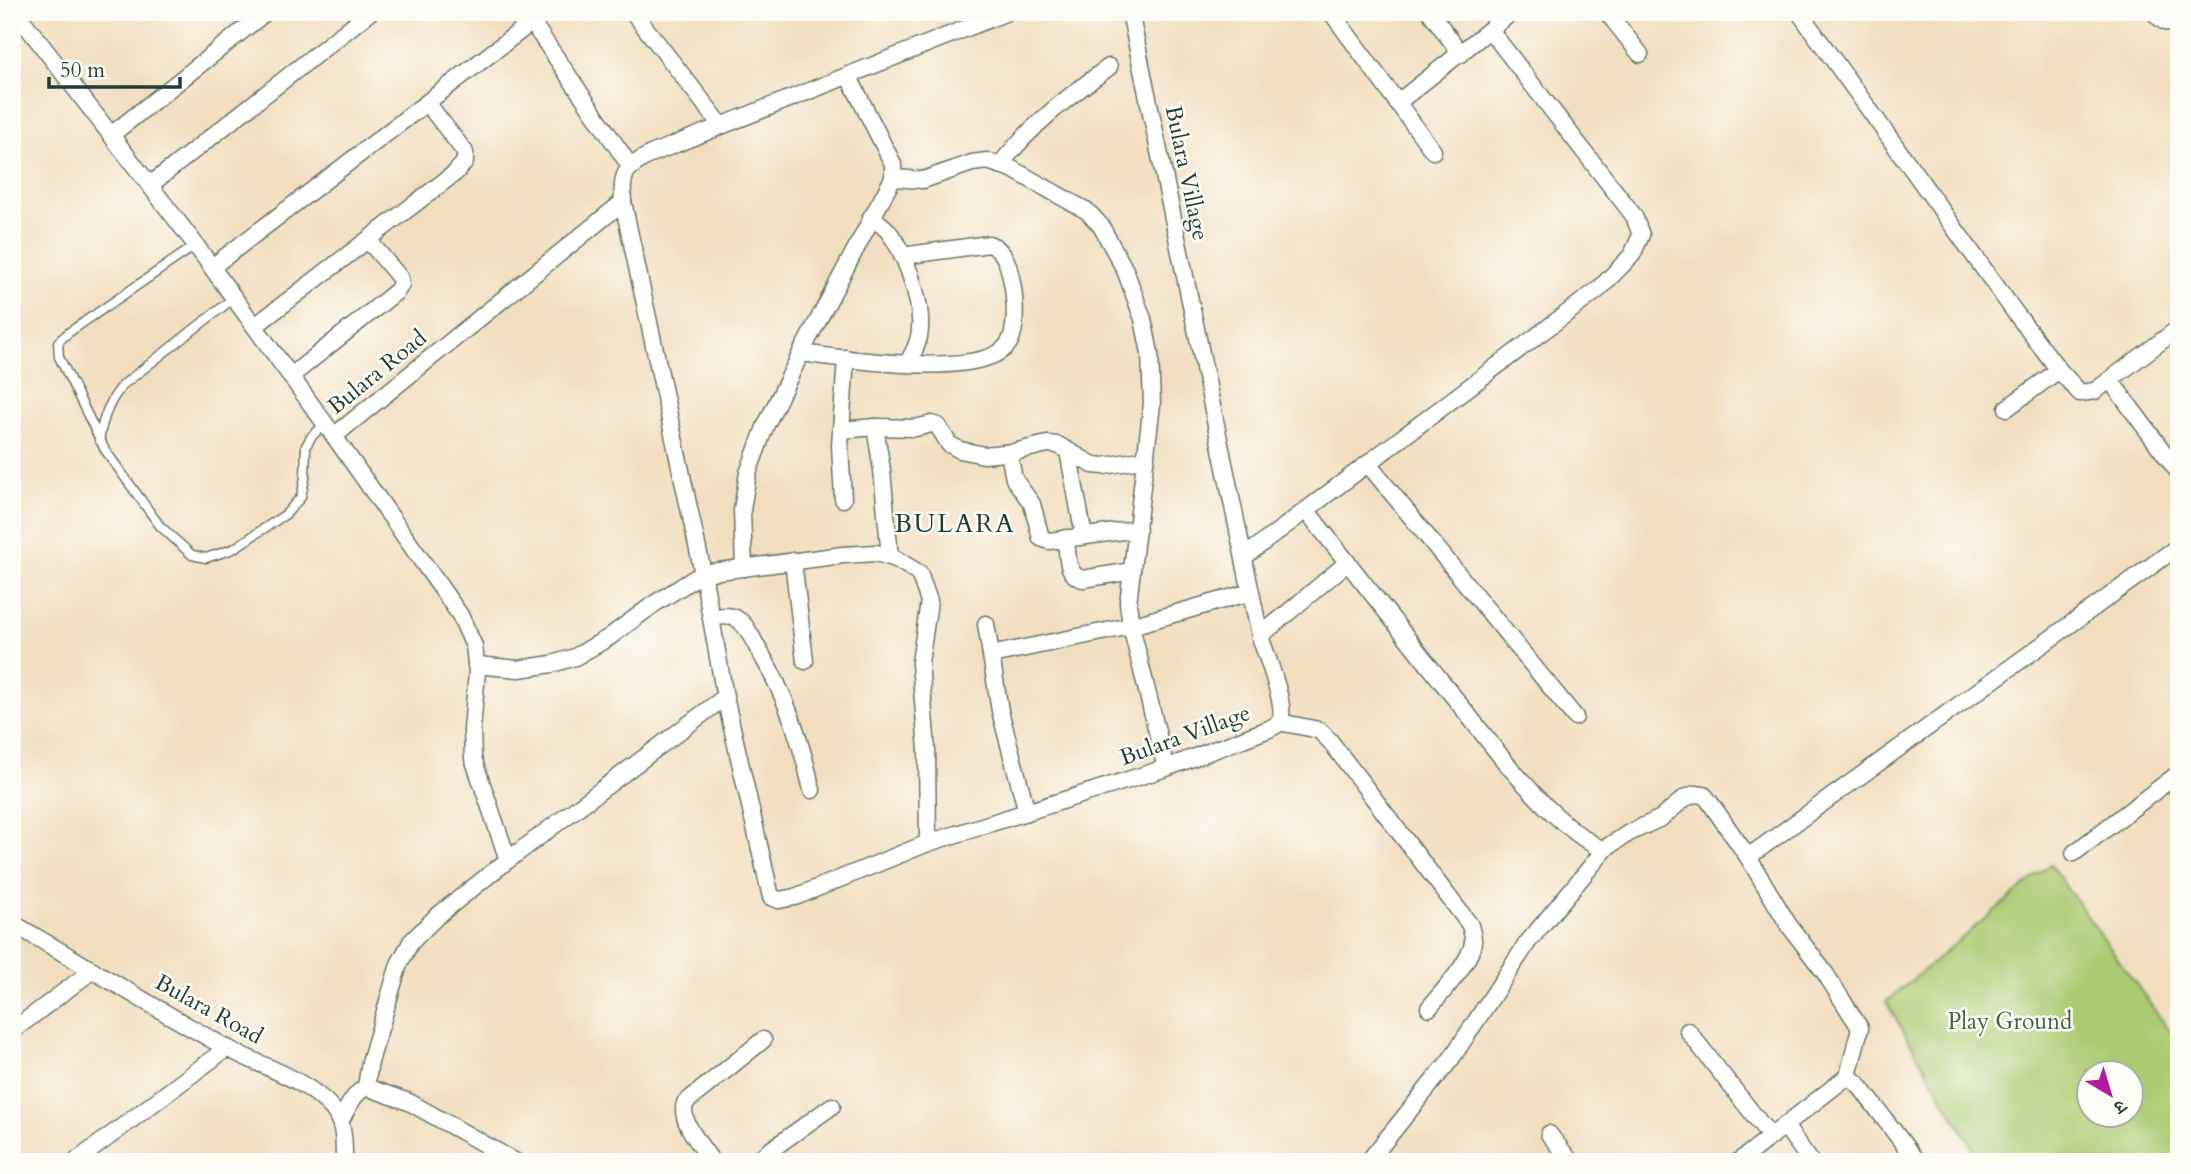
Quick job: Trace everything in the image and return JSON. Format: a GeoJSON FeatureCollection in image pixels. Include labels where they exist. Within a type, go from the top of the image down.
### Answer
{"type":"FeatureCollection","features":[{"type":"Feature","properties":{"kind":"street"},"geometry":{"type":"LineString","coordinates":[[16,12],[196,245],[330,430]]}},
{"type":"Feature","properties":{"kind":"street"},"geometry":{"type":"LineString","coordinates":[[111,135],[266,12]]}},
{"type":"Feature","properties":{"kind":"street"},"geometry":{"type":"LineString","coordinates":[[150,185],[370,12]]}},
{"type":"Feature","properties":{"kind":"street"},"geometry":{"type":"LineString","coordinates":[[632,12],[721,125]]}},
{"type":"Feature","properties":{"kind":"street"},"geometry":{"type":"LineString","coordinates":[[344,1162],[344,1131],[340,1122],[352,1101],[366,1087],[370,1062],[399,964],[411,942],[436,917],[508,860],[725,697],[703,573],[623,202],[622,183],[630,166],[651,153],[1007,12]]}},
{"type":"Feature","properties":{"kind":"street","name":"Bulara Village"},"geometry":{"type":"LineString","coordinates":[[725,697],[771,897],[779,900],[795,897],[928,843],[1166,768],[1269,729],[1279,722],[1282,713],[1280,700],[1260,636],[1130,12]]}},
{"type":"Feature","properties":{"kind":"street"},"geometry":{"type":"LineString","coordinates":[[1331,12],[1433,151]]}},
{"type":"Feature","properties":{"kind":"street"},"geometry":{"type":"LineString","coordinates":[[1430,12],[1461,54]]}},
{"type":"Feature","properties":{"kind":"street"},"geometry":{"type":"LineString","coordinates":[[1397,103],[1512,12]]}},
{"type":"Feature","properties":{"kind":"street"},"geometry":{"type":"LineString","coordinates":[[1607,12],[1640,54]]}},
{"type":"Feature","properties":{"kind":"street"},"geometry":{"type":"LineString","coordinates":[[1800,12],[2014,311],[2080,393],[2095,391],[2179,328]]}},
{"type":"Feature","properties":{"kind":"street"},"geometry":{"type":"LineString","coordinates":[[2156,12],[2165,22],[2179,26]]}},
{"type":"Feature","properties":{"kind":"street"},"geometry":{"type":"LineString","coordinates":[[212,267],[427,103],[528,17],[630,166]]}},
{"type":"Feature","properties":{"kind":"street"},"geometry":{"type":"LineString","coordinates":[[1244,557],[1600,289],[1633,255],[1641,235],[1634,216],[1490,30]]}},
{"type":"Feature","properties":{"kind":"street"},"geometry":{"type":"LineString","coordinates":[[1000,165],[1036,124],[1058,104],[1109,67]]}},
{"type":"Feature","properties":{"kind":"street"},"geometry":{"type":"LineString","coordinates":[[744,568],[742,510],[748,473],[765,427],[893,178],[893,164],[848,75]]}},
{"type":"Feature","properties":{"kind":"street"},"geometry":{"type":"LineString","coordinates":[[255,326],[455,173],[465,162],[465,152],[427,103]]}},
{"type":"Feature","properties":{"kind":"street"},"geometry":{"type":"LineString","coordinates":[[893,178],[923,180],[972,163],[987,161],[1012,169],[1087,211],[1101,226],[1125,270],[1143,319],[1150,353],[1152,404],[1128,603],[1166,768]]}},
{"type":"Feature","properties":{"kind":"street","name":"Bulara Road"},"geometry":{"type":"LineString","coordinates":[[508,860],[473,758],[476,665],[474,646],[460,615],[330,430],[623,202]]}},
{"type":"Feature","properties":{"kind":"street"},"geometry":{"type":"LineString","coordinates":[[871,217],[892,235],[918,304],[919,340],[907,364]]}},
{"type":"Feature","properties":{"kind":"street"},"geometry":{"type":"LineString","coordinates":[[291,376],[397,291],[401,284],[400,278],[368,240]]}},
{"type":"Feature","properties":{"kind":"street"},"geometry":{"type":"LineString","coordinates":[[801,353],[907,364],[946,365],[988,357],[1005,348],[1010,340],[1015,301],[1005,257],[997,246],[989,244],[902,256]]}},
{"type":"Feature","properties":{"kind":"street"},"geometry":{"type":"LineString","coordinates":[[843,499],[840,475],[846,358]]}},
{"type":"Feature","properties":{"kind":"street"},"geometry":{"type":"LineString","coordinates":[[2007,408],[2059,369]]}},
{"type":"Feature","properties":{"kind":"street"},"geometry":{"type":"LineString","coordinates":[[2110,380],[2179,473]]}},
{"type":"Feature","properties":{"kind":"street"},"geometry":{"type":"LineString","coordinates":[[841,430],[875,426],[915,428],[932,424],[938,426],[949,444],[960,450],[984,455],[1009,453],[1048,444],[1058,445],[1093,464],[1104,466],[1146,458]]}},
{"type":"Feature","properties":{"kind":"street"},"geometry":{"type":"LineString","coordinates":[[875,426],[890,557]]}},
{"type":"Feature","properties":{"kind":"street"},"geometry":{"type":"LineString","coordinates":[[1068,451],[1084,536]]}},
{"type":"Feature","properties":{"kind":"street"},"geometry":{"type":"LineString","coordinates":[[1009,453],[1014,479],[1032,504],[1041,538],[1049,541],[1138,529]]}},
{"type":"Feature","properties":{"kind":"street"},"geometry":{"type":"LineString","coordinates":[[1368,464],[1575,717]]}},
{"type":"Feature","properties":{"kind":"street"},"geometry":{"type":"LineString","coordinates":[[1306,510],[1533,795],[1572,831],[1604,850]]}},
{"type":"Feature","properties":{"kind":"street"},"geometry":{"type":"LineString","coordinates":[[1066,538],[1070,570],[1075,577],[1083,579],[1132,571]]}},
{"type":"Feature","properties":{"kind":"street"},"geometry":{"type":"LineString","coordinates":[[476,665],[519,668],[552,664],[575,657],[608,638],[703,573],[876,553],[890,557],[909,565],[919,573],[929,601],[920,663],[927,750],[928,843]]}},
{"type":"Feature","properties":{"kind":"street"},"geometry":{"type":"LineString","coordinates":[[1748,857],[2176,553]]}},
{"type":"Feature","properties":{"kind":"street"},"geometry":{"type":"LineString","coordinates":[[793,561],[805,661]]}},
{"type":"Feature","properties":{"kind":"street"},"geometry":{"type":"LineString","coordinates":[[1260,636],[1347,562]]}},
{"type":"Feature","properties":{"kind":"street"},"geometry":{"type":"LineString","coordinates":[[991,655],[1132,626],[1251,592]]}},
{"type":"Feature","properties":{"kind":"street"},"geometry":{"type":"LineString","coordinates":[[711,617],[733,617],[747,628],[790,711],[800,739],[812,790]]}},
{"type":"Feature","properties":{"kind":"street"},"geometry":{"type":"LineString","coordinates":[[986,624],[1000,711],[1027,812]]}},
{"type":"Feature","properties":{"kind":"street"},"geometry":{"type":"LineString","coordinates":[[1279,722],[1319,730],[1330,741],[1470,925],[1474,940],[1471,949],[1454,977],[1429,1008]]}},
{"type":"Feature","properties":{"kind":"street"},"geometry":{"type":"LineString","coordinates":[[2074,853],[2179,772]]}},
{"type":"Feature","properties":{"kind":"street"},"geometry":{"type":"LineString","coordinates":[[1368,1162],[1451,1059],[1528,942],[1604,850],[1629,833],[1661,818],[1695,794],[1704,795],[1709,801],[1748,857],[1788,924],[1825,973],[1860,1028],[1848,1076],[1738,1162]]}},
{"type":"Feature","properties":{"kind":"street","name":"Bulara Road"},"geometry":{"type":"LineString","coordinates":[[12,923],[226,1048],[306,1086],[328,1103],[340,1122]]}},
{"type":"Feature","properties":{"kind":"street"},"geometry":{"type":"LineString","coordinates":[[12,1031],[93,970]]}},
{"type":"Feature","properties":{"kind":"street"},"geometry":{"type":"LineString","coordinates":[[1688,1031],[1771,1137]]}},
{"type":"Feature","properties":{"kind":"street"},"geometry":{"type":"LineString","coordinates":[[712,1162],[686,1121],[682,1111],[685,1103],[763,1040]]}},
{"type":"Feature","properties":{"kind":"street"},"geometry":{"type":"LineString","coordinates":[[75,1162],[226,1048]]}},
{"type":"Feature","properties":{"kind":"street"},"geometry":{"type":"LineString","coordinates":[[1848,1076],[1859,1084],[1917,1162]]}},
{"type":"Feature","properties":{"kind":"street"},"geometry":{"type":"LineString","coordinates":[[366,1087],[409,1101],[516,1162]]}},
{"type":"Feature","properties":{"kind":"street"},"geometry":{"type":"LineString","coordinates":[[754,1162],[832,1106]]}},
{"type":"Feature","properties":{"kind":"street"},"geometry":{"type":"LineString","coordinates":[[1785,1126],[1811,1162]]}},
{"type":"Feature","properties":{"kind":"street"},"geometry":{"type":"LineString","coordinates":[[1549,1134],[1571,1162]]}},
{"type":"Feature","properties":{"kind":"lane"},"geometry":{"type":"LineString","coordinates":[[196,245],[58,342],[59,357],[99,440],[160,526],[192,555],[206,558],[233,550],[286,514],[301,497],[306,478],[306,446],[311,437],[330,430]]}},
{"type":"Feature","properties":{"kind":"lane"},"geometry":{"type":"LineString","coordinates":[[99,440],[113,395],[234,298]]}},
{"type":"Feature","properties":{"kind":"green space","name":"Play Ground"},"geometry":{"type":"Polygon","coordinates":[[[2050,864],[2179,1044],[2179,1162],[1981,1162],[1886,1002],[2050,864]]]}},
{"type":"Feature","properties":{"kind":"district","name":"BULARA"},"geometry":{"type":"Point","coordinates":[955,523]}}]}
